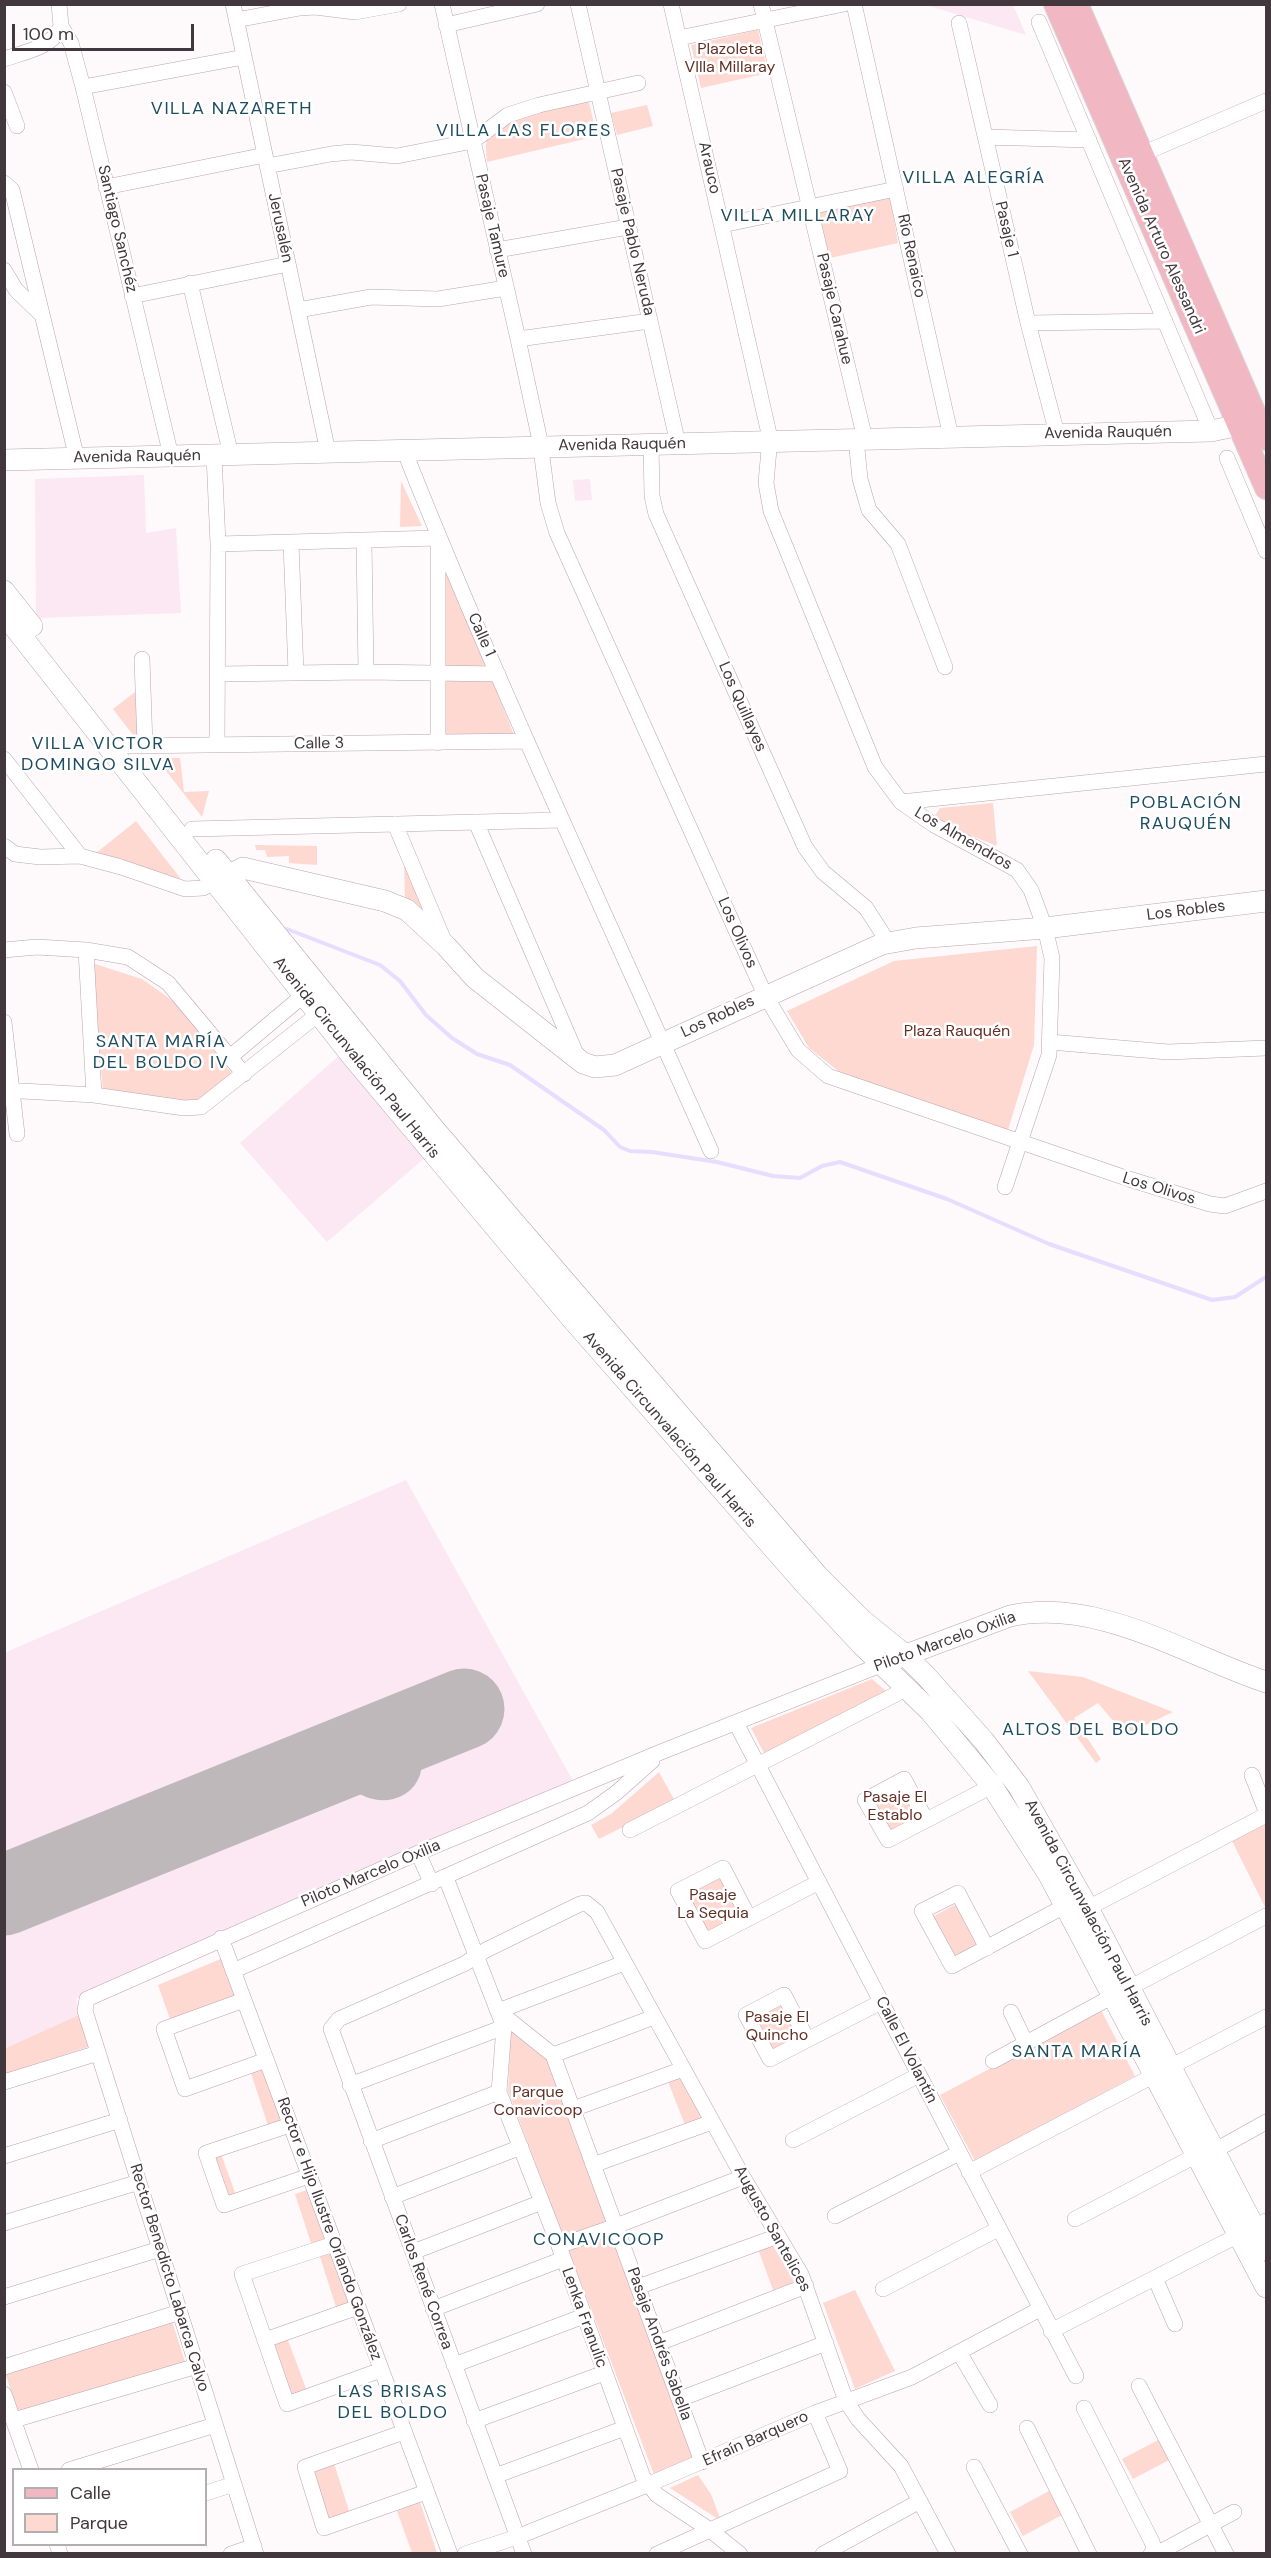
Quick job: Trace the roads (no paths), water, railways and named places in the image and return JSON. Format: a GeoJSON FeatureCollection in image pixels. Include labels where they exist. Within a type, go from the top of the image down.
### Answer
{"type":"FeatureCollection","features":[{"type":"Feature","properties":{"kind":"main road","name":"Avenida Arturo Alessandri"},"geometry":{"type":"LineString","coordinates":[[1055,4],[1257,426]]}},
{"type":"Feature","properties":{"kind":"main road","name":"Avenida Arturo Alessandri"},"geometry":{"type":"LineString","coordinates":[[1077,4],[1257,426],[1266,488]]}},
{"type":"Feature","properties":{"kind":"main road","name":"Avenida Rauquén"},"geometry":{"type":"LineString","coordinates":[[4,460],[678,444],[770,439],[861,439],[1211,430],[1257,426]]}},
{"type":"Feature","properties":{"kind":"main road","name":"Avenida Circunvalación Paul Harris"},"geometry":{"type":"LineString","coordinates":[[4,591],[192,829],[222,879]]}},
{"type":"Feature","properties":{"kind":"main road","name":"Avenida Circunvalación Paul Harris"},"geometry":{"type":"LineString","coordinates":[[4,614],[128,748],[222,879],[325,1008],[818,1576],[862,1620],[905,1655],[1002,1764],[1038,1818],[1088,1908],[1121,1992]]}},
{"type":"Feature","properties":{"kind":"main road","name":"Los Robles"},"geometry":{"type":"LineString","coordinates":[[222,879],[243,868],[385,901],[407,910],[446,946],[475,978],[578,1059],[595,1067],[609,1067],[864,950],[888,942],[1045,928],[1266,901]]}},
{"type":"Feature","properties":{"kind":"main road","name":"Avenida Circunvalación Paul Harris"},"geometry":{"type":"LineString","coordinates":[[325,1008],[358,1063],[595,1345],[804,1583],[952,1735],[992,1785],[1031,1844],[1065,1906],[1121,1992],[1205,2153],[1266,2250]]}},
{"type":"Feature","properties":{"kind":"main road","name":"Piloto Marcelo Oxilia"},"geometry":{"type":"LineString","coordinates":[[883,1664],[1010,1616],[1026,1612],[1056,1612],[1109,1621],[1266,1682]]}},
{"type":"Feature","properties":{"kind":"main road","name":"Avenida Circunvalación Paul Harris"},"geometry":{"type":"LineString","coordinates":[[1254,2228],[1266,2287]]}},
{"type":"Feature","properties":{"kind":"street","name":"Santiago Sanchéz"},"geometry":{"type":"LineString","coordinates":[[59,4],[61,26],[70,43],[83,87],[171,456]]}},
{"type":"Feature","properties":{"kind":"street","name":"Jerusalén"},"geometry":{"type":"LineString","coordinates":[[232,4],[328,452]]}},
{"type":"Feature","properties":{"kind":"street"},"geometry":{"type":"LineString","coordinates":[[236,20],[300,8],[315,7],[354,12],[399,4]]}},
{"type":"Feature","properties":{"kind":"street","name":"Pasaje Tamure"},"geometry":{"type":"LineString","coordinates":[[442,4],[542,447]]}},
{"type":"Feature","properties":{"kind":"street"},"geometry":{"type":"LineString","coordinates":[[446,25],[537,4]]}},
{"type":"Feature","properties":{"kind":"street","name":"Pasaje Pablo Neruda"},"geometry":{"type":"LineString","coordinates":[[578,4],[678,444]]}},
{"type":"Feature","properties":{"kind":"street","name":"Arauco"},"geometry":{"type":"LineString","coordinates":[[671,4],[770,439]]}},
{"type":"Feature","properties":{"kind":"street"},"geometry":{"type":"LineString","coordinates":[[679,38],[763,12],[844,4]]}},
{"type":"Feature","properties":{"kind":"street","name":"Río Renaico"},"geometry":{"type":"LineString","coordinates":[[854,4],[951,437]]}},
{"type":"Feature","properties":{"kind":"street","name":"Pasaje Carahue"},"geometry":{"type":"LineString","coordinates":[[763,12],[810,207],[861,439],[860,479],[869,510],[898,544],[945,668]]}},
{"type":"Feature","properties":{"kind":"street","name":"Avenida Arturo Alessandri"},"geometry":{"type":"LineString","coordinates":[[1039,22],[1211,430]]}},
{"type":"Feature","properties":{"kind":"street","name":"Pasaje 1"},"geometry":{"type":"LineString","coordinates":[[959,23],[1028,323],[1057,434]]}},
{"type":"Feature","properties":{"kind":"street"},"geometry":{"type":"LineString","coordinates":[[4,59],[49,43],[57,35],[61,26]]}},
{"type":"Feature","properties":{"kind":"street"},"geometry":{"type":"LineString","coordinates":[[83,87],[244,57]]}},
{"type":"Feature","properties":{"kind":"street"},"geometry":{"type":"LineString","coordinates":[[106,188],[266,160],[351,152],[397,156],[473,141],[508,115],[538,105],[638,83]]}},
{"type":"Feature","properties":{"kind":"street"},"geometry":{"type":"LineString","coordinates":[[4,92],[17,126]]}},
{"type":"Feature","properties":{"kind":"street"},"geometry":{"type":"LineString","coordinates":[[1142,154],[1266,101]]}},
{"type":"Feature","properties":{"kind":"street"},"geometry":{"type":"LineString","coordinates":[[985,137],[1089,140]]}},
{"type":"Feature","properties":{"kind":"street"},"geometry":{"type":"LineString","coordinates":[[4,183],[12,190],[77,459]]}},
{"type":"Feature","properties":{"kind":"street"},"geometry":{"type":"LineString","coordinates":[[722,225],[896,189]]}},
{"type":"Feature","properties":{"kind":"street"},"geometry":{"type":"LineString","coordinates":[[498,250],[628,227]]}},
{"type":"Feature","properties":{"kind":"street"},"geometry":{"type":"LineString","coordinates":[[132,296],[288,264]]}},
{"type":"Feature","properties":{"kind":"street"},"geometry":{"type":"LineString","coordinates":[[4,270],[16,290],[42,315]]}},
{"type":"Feature","properties":{"kind":"street"},"geometry":{"type":"LineString","coordinates":[[190,284],[222,455],[218,544],[217,745]]}},
{"type":"Feature","properties":{"kind":"street"},"geometry":{"type":"LineString","coordinates":[[298,310],[371,297],[438,299],[506,288]]}},
{"type":"Feature","properties":{"kind":"street"},"geometry":{"type":"LineString","coordinates":[[518,339],[650,321]]}},
{"type":"Feature","properties":{"kind":"street"},"geometry":{"type":"LineString","coordinates":[[1028,323],[1165,321]]}},
{"type":"Feature","properties":{"kind":"street","name":"Los Almendros"},"geometry":{"type":"LineString","coordinates":[[770,439],[766,483],[771,511],[875,767],[901,802],[934,825],[1017,870],[1030,890],[1045,928],[1052,958],[1049,1055],[1005,1187]]}},
{"type":"Feature","properties":{"kind":"street","name":"Los Quillayes"},"geometry":{"type":"LineString","coordinates":[[651,444],[652,496],[656,514],[805,847],[823,872],[866,908],[888,942]]}},
{"type":"Feature","properties":{"kind":"street","name":"Los Olivos"},"geometry":{"type":"LineString","coordinates":[[542,447],[548,503],[557,533],[765,995],[798,1050],[828,1076],[1021,1143],[1210,1204],[1225,1206],[1266,1191]]}},
{"type":"Feature","properties":{"kind":"street","name":"Calle 1"},"geometry":{"type":"LineString","coordinates":[[404,450],[438,538],[526,741],[711,1150]]}},
{"type":"Feature","properties":{"kind":"street"},"geometry":{"type":"LineString","coordinates":[[1227,458],[1266,550]]}},
{"type":"Feature","properties":{"kind":"street"},"geometry":{"type":"LineString","coordinates":[[218,544],[438,538],[440,673],[438,743]]}},
{"type":"Feature","properties":{"kind":"street"},"geometry":{"type":"LineString","coordinates":[[364,541],[366,672]]}},
{"type":"Feature","properties":{"kind":"street"},"geometry":{"type":"LineString","coordinates":[[291,543],[296,673]]}},
{"type":"Feature","properties":{"kind":"street"},"geometry":{"type":"LineString","coordinates":[[128,748],[142,659]]}},
{"type":"Feature","properties":{"kind":"street"},"geometry":{"type":"LineString","coordinates":[[218,674],[366,672],[498,674]]}},
{"type":"Feature","properties":{"kind":"street","name":"Calle 3"},"geometry":{"type":"LineString","coordinates":[[128,748],[526,741]]}},
{"type":"Feature","properties":{"kind":"street"},"geometry":{"type":"LineString","coordinates":[[4,759],[80,856]]}},
{"type":"Feature","properties":{"kind":"street"},"geometry":{"type":"LineString","coordinates":[[901,802],[1266,764]]}},
{"type":"Feature","properties":{"kind":"street"},"geometry":{"type":"LineString","coordinates":[[192,829],[561,819]]}},
{"type":"Feature","properties":{"kind":"street"},"geometry":{"type":"LineString","coordinates":[[476,822],[578,1059]]}},
{"type":"Feature","properties":{"kind":"street"},"geometry":{"type":"LineString","coordinates":[[395,824],[446,946]]}},
{"type":"Feature","properties":{"kind":"street"},"geometry":{"type":"LineString","coordinates":[[4,846],[15,854],[40,857],[80,856],[185,889],[203,888],[222,879]]}},
{"type":"Feature","properties":{"kind":"street"},"geometry":{"type":"LineString","coordinates":[[4,950],[37,947],[86,950],[128,957],[168,983],[244,1074]]}},
{"type":"Feature","properties":{"kind":"street"},"geometry":{"type":"LineString","coordinates":[[86,950],[94,1095]]}},
{"type":"Feature","properties":{"kind":"street"},"geometry":{"type":"LineString","coordinates":[[230,1057],[310,990]]}},
{"type":"Feature","properties":{"kind":"street"},"geometry":{"type":"LineString","coordinates":[[8,1090],[94,1095],[193,1108],[207,1103],[325,1008]]}},
{"type":"Feature","properties":{"kind":"street"},"geometry":{"type":"LineString","coordinates":[[4,1022],[8,1090],[17,1134]]}},
{"type":"Feature","properties":{"kind":"street"},"geometry":{"type":"LineString","coordinates":[[1050,1042],[1168,1052],[1266,1048]]}},
{"type":"Feature","properties":{"kind":"street","name":"Piloto Marcelo Oxilia"},"geometry":{"type":"LineString","coordinates":[[85,2002],[92,1994],[418,1853],[661,1752],[883,1664]]}},
{"type":"Feature","properties":{"kind":"street"},"geometry":{"type":"LineString","coordinates":[[630,1830],[908,1688]]}},
{"type":"Feature","properties":{"kind":"street","name":"Calle El Volantín"},"geometry":{"type":"LineString","coordinates":[[736,1723],[1076,2376]]}},
{"type":"Feature","properties":{"kind":"street","name":"Piloto Marcelo Oxilia"},"geometry":{"type":"LineString","coordinates":[[233,1971],[588,1813],[616,1793],[661,1752]]}},
{"type":"Feature","properties":{"kind":"street"},"geometry":{"type":"LineString","coordinates":[[1088,1908],[1266,1813],[1252,1775]]}},
{"type":"Feature","properties":{"kind":"street"},"geometry":{"type":"LineString","coordinates":[[926,1820],[904,1779],[865,1800],[888,1840],[926,1820],[992,1785]]}},
{"type":"Feature","properties":{"kind":"street","name":"Lenka Franulic"},"geometry":{"type":"LineString","coordinates":[[418,1853],[439,1881],[476,1957],[504,2027],[499,2092],[647,2486]]}},
{"type":"Feature","properties":{"kind":"street"},"geometry":{"type":"LineString","coordinates":[[749,1918],[723,1868],[678,1891],[705,1941],[819,1882]]}},
{"type":"Feature","properties":{"kind":"street"},"geometry":{"type":"LineString","coordinates":[[987,1948],[958,1893],[922,1911],[952,1966],[987,1948],[1065,1906]]}},
{"type":"Feature","properties":{"kind":"street","name":"Augusto Santelices"},"geometry":{"type":"LineString","coordinates":[[476,1957],[580,1904],[589,1904],[597,1912],[712,2122],[806,2286],[846,2401],[858,2419],[901,2466],[948,2553]]}},
{"type":"Feature","properties":{"kind":"street"},"geometry":{"type":"LineString","coordinates":[[993,2061],[1266,1916]]}},
{"type":"Feature","properties":{"kind":"street","name":"Rector e Hijo Ilustre Orlando González"},"geometry":{"type":"LineString","coordinates":[[221,1938],[450,2553]]}},
{"type":"Feature","properties":{"kind":"street","name":"Carlos René Correa"},"geometry":{"type":"LineString","coordinates":[[476,1957],[339,2019],[332,2026],[331,2036],[524,2553]]}},
{"type":"Feature","properties":{"kind":"street"},"geometry":{"type":"LineString","coordinates":[[498,2011],[624,1963]]}},
{"type":"Feature","properties":{"kind":"street"},"geometry":{"type":"LineString","coordinates":[[807,2039],[784,1995],[746,2015],[770,2059],[881,2002]]}},
{"type":"Feature","properties":{"kind":"street"},"geometry":{"type":"LineString","coordinates":[[244,2000],[164,2029],[185,2088],[266,2060]]}},
{"type":"Feature","properties":{"kind":"street","name":"Rector Benedicto Labarca Calvo"},"geometry":{"type":"LineString","coordinates":[[85,2002],[85,2011],[98,2054],[255,2550]]}},
{"type":"Feature","properties":{"kind":"street"},"geometry":{"type":"LineString","coordinates":[[498,2011],[553,2055],[654,2017]]}},
{"type":"Feature","properties":{"kind":"street"},"geometry":{"type":"LineString","coordinates":[[1011,2012],[1026,2043]]}},
{"type":"Feature","properties":{"kind":"street"},"geometry":{"type":"LineString","coordinates":[[969,2172],[1266,2017]]}},
{"type":"Feature","properties":{"kind":"street"},"geometry":{"type":"LineString","coordinates":[[350,2085],[504,2027]]}},
{"type":"Feature","properties":{"kind":"street"},"geometry":{"type":"LineString","coordinates":[[4,2082],[98,2054]]}},
{"type":"Feature","properties":{"kind":"street","name":"Pasaje Andrés Sabella"},"geometry":{"type":"LineString","coordinates":[[553,2055],[702,2462]]}},
{"type":"Feature","properties":{"kind":"street"},"geometry":{"type":"LineString","coordinates":[[573,2109],[683,2069]]}},
{"type":"Feature","properties":{"kind":"street"},"geometry":{"type":"LineString","coordinates":[[793,2140],[919,2075]]}},
{"type":"Feature","properties":{"kind":"street"},"geometry":{"type":"LineString","coordinates":[[371,2141],[499,2092]]}},
{"type":"Feature","properties":{"kind":"street"},"geometry":{"type":"LineString","coordinates":[[4,2156],[120,2120]]}},
{"type":"Feature","properties":{"kind":"street"},"geometry":{"type":"LineString","coordinates":[[593,2165],[712,2122]]}},
{"type":"Feature","properties":{"kind":"street"},"geometry":{"type":"LineString","coordinates":[[1075,2219],[1266,2122]]}},
{"type":"Feature","properties":{"kind":"street"},"geometry":{"type":"LineString","coordinates":[[290,2125],[206,2153],[224,2205],[309,2176]]}},
{"type":"Feature","properties":{"kind":"street"},"geometry":{"type":"LineString","coordinates":[[392,2197],[521,2147]]}},
{"type":"Feature","properties":{"kind":"street"},"geometry":{"type":"LineString","coordinates":[[835,2216],[959,2153]]}},
{"type":"Feature","properties":{"kind":"street"},"geometry":{"type":"LineString","coordinates":[[433,2309],[616,2226],[743,2177]]}},
{"type":"Feature","properties":{"kind":"street"},"geometry":{"type":"LineString","coordinates":[[4,2223],[139,2182]]}},
{"type":"Feature","properties":{"kind":"street"},"geometry":{"type":"LineString","coordinates":[[413,2252],[542,2202]]}},
{"type":"Feature","properties":{"kind":"street"},"geometry":{"type":"LineString","coordinates":[[1051,2331],[1254,2228]]}},
{"type":"Feature","properties":{"kind":"street"},"geometry":{"type":"LineString","coordinates":[[883,2289],[998,2229]]}},
{"type":"Feature","properties":{"kind":"street"},"geometry":{"type":"LineString","coordinates":[[639,2287],[778,2236]]}},
{"type":"Feature","properties":{"kind":"street"},"geometry":{"type":"LineString","coordinates":[[334,2244],[242,2274],[287,2404],[381,2370]]}},
{"type":"Feature","properties":{"kind":"street"},"geometry":{"type":"LineString","coordinates":[[4,2297],[160,2249]]}},
{"type":"Feature","properties":{"kind":"street"},"geometry":{"type":"LineString","coordinates":[[1155,2278],[1175,2324]]}},
{"type":"Feature","properties":{"kind":"street"},"geometry":{"type":"LineString","coordinates":[[659,2343],[806,2286]]}},
{"type":"Feature","properties":{"kind":"street"},"geometry":{"type":"LineString","coordinates":[[265,2340],[358,2307]]}},
{"type":"Feature","properties":{"kind":"street","name":"Efraín Barquero"},"geometry":{"type":"LineString","coordinates":[[465,2553],[517,2537],[647,2486],[814,2413],[912,2377],[1040,2309]]}},
{"type":"Feature","properties":{"kind":"street"},"geometry":{"type":"LineString","coordinates":[[4,2367],[180,2312]]}},
{"type":"Feature","properties":{"kind":"street"},"geometry":{"type":"LineString","coordinates":[[454,2365],[584,2316]]}},
{"type":"Feature","properties":{"kind":"street"},"geometry":{"type":"LineString","coordinates":[[680,2398],[826,2343]]}},
{"type":"Feature","properties":{"kind":"street"},"geometry":{"type":"LineString","coordinates":[[959,2352],[990,2405]]}},
{"type":"Feature","properties":{"kind":"street"},"geometry":{"type":"LineString","coordinates":[[14,2420],[197,2366]]}},
{"type":"Feature","properties":{"kind":"street"},"geometry":{"type":"LineString","coordinates":[[474,2421],[604,2373]]}},
{"type":"Feature","properties":{"kind":"street"},"geometry":{"type":"LineString","coordinates":[[1139,2386],[1226,2553]]}},
{"type":"Feature","properties":{"kind":"street"},"geometry":{"type":"LineString","coordinates":[[4,2394],[31,2468]]}},
{"type":"Feature","properties":{"kind":"street"},"geometry":{"type":"LineString","coordinates":[[1084,2408],[1156,2553]]}},
{"type":"Feature","properties":{"kind":"street"},"geometry":{"type":"LineString","coordinates":[[657,2553],[840,2471],[814,2413]]}},
{"type":"Feature","properties":{"kind":"street"},"geometry":{"type":"LineString","coordinates":[[72,2468],[215,2425]]}},
{"type":"Feature","properties":{"kind":"street"},"geometry":{"type":"LineString","coordinates":[[495,2476],[625,2428]]}},
{"type":"Feature","properties":{"kind":"street"},"geometry":{"type":"LineString","coordinates":[[1027,2428],[1089,2553]]}},
{"type":"Feature","properties":{"kind":"street"},"geometry":{"type":"LineString","coordinates":[[404,2432],[305,2467],[324,2528],[426,2492]]}},
{"type":"Feature","properties":{"kind":"street"},"geometry":{"type":"LineString","coordinates":[[974,2467],[1020,2553]]}},
{"type":"Feature","properties":{"kind":"street"},"geometry":{"type":"LineString","coordinates":[[207,2493],[234,2484]]}},
{"type":"Feature","properties":{"kind":"street"},"geometry":{"type":"LineString","coordinates":[[647,2486],[740,2553]]}},
{"type":"Feature","properties":{"kind":"street"},"geometry":{"type":"LineString","coordinates":[[823,2553],[920,2501]]}},
{"type":"Feature","properties":{"kind":"street"},"geometry":{"type":"LineString","coordinates":[[1151,2553],[1156,2553],[1234,2512]]}},
{"type":"Feature","properties":{"kind":"street"},"geometry":{"type":"LineString","coordinates":[[231,2553],[255,2550]]}},
{"type":"Feature","properties":{"kind":"waterway"},"geometry":{"type":"LineString","coordinates":[[287,929],[380,965],[400,981],[426,1015],[452,1038],[477,1054],[510,1065],[604,1130],[620,1147],[630,1151],[717,1162],[773,1176],[800,1178],[822,1166],[840,1162],[947,1199],[1049,1244],[1212,1300],[1235,1297],[1266,1277]]}},
{"type":"Feature","properties":{"kind":"district","name":"VILLA NAZARETH"},"geometry":{"type":"Point","coordinates":[232,109]}},
{"type":"Feature","properties":{"kind":"district","name":"VILLA LAS FLORES"},"geometry":{"type":"Point","coordinates":[524,131]}},
{"type":"Feature","properties":{"kind":"district","name":"VILLA ALEGRÍA"},"geometry":{"type":"Point","coordinates":[974,178]}},
{"type":"Feature","properties":{"kind":"district","name":"VILLA MILLARAY"},"geometry":{"type":"Point","coordinates":[798,216]}},
{"type":"Feature","properties":{"kind":"district","name":"VILLA VICTOR DOMINGO SILVA"},"geometry":{"type":"Point","coordinates":[98,754]}},
{"type":"Feature","properties":{"kind":"district","name":"POBLACIÓN RAUQUÉN"},"geometry":{"type":"Point","coordinates":[1186,813]}},
{"type":"Feature","properties":{"kind":"district","name":"SANTA MARÍA DEL BOLDO IV"},"geometry":{"type":"Point","coordinates":[161,1052]}},
{"type":"Feature","properties":{"kind":"district","name":"ALTOS DEL BOLDO"},"geometry":{"type":"Point","coordinates":[1091,1730]}},
{"type":"Feature","properties":{"kind":"district","name":"SANTA MARÍA"},"geometry":{"type":"Point","coordinates":[1077,2052]}},
{"type":"Feature","properties":{"kind":"district","name":"CONAVICOOP"},"geometry":{"type":"Point","coordinates":[599,2240]}},
{"type":"Feature","properties":{"kind":"district","name":"LAS BRISAS DEL BOLDO"},"geometry":{"type":"Point","coordinates":[393,2402]}},
{"type":"Feature","properties":{"kind":"park label","name":"Plazoleta VIlla Millaray"},"geometry":{"type":"Point","coordinates":[730,59]}},
{"type":"Feature","properties":{"kind":"park label","name":"Plaza Rauquén"},"geometry":{"type":"Point","coordinates":[957,1032]}},
{"type":"Feature","properties":{"kind":"park label","name":"Pasaje El Establo"},"geometry":{"type":"Point","coordinates":[895,1807]}},
{"type":"Feature","properties":{"kind":"park label","name":"Pasaje La Sequia"},"geometry":{"type":"Point","coordinates":[713,1905]}},
{"type":"Feature","properties":{"kind":"park label","name":"Pasaje El Quincho"},"geometry":{"type":"Point","coordinates":[777,2027]}},
{"type":"Feature","properties":{"kind":"park label","name":"Parque Conavicoop"},"geometry":{"type":"Point","coordinates":[538,2102]}}]}
